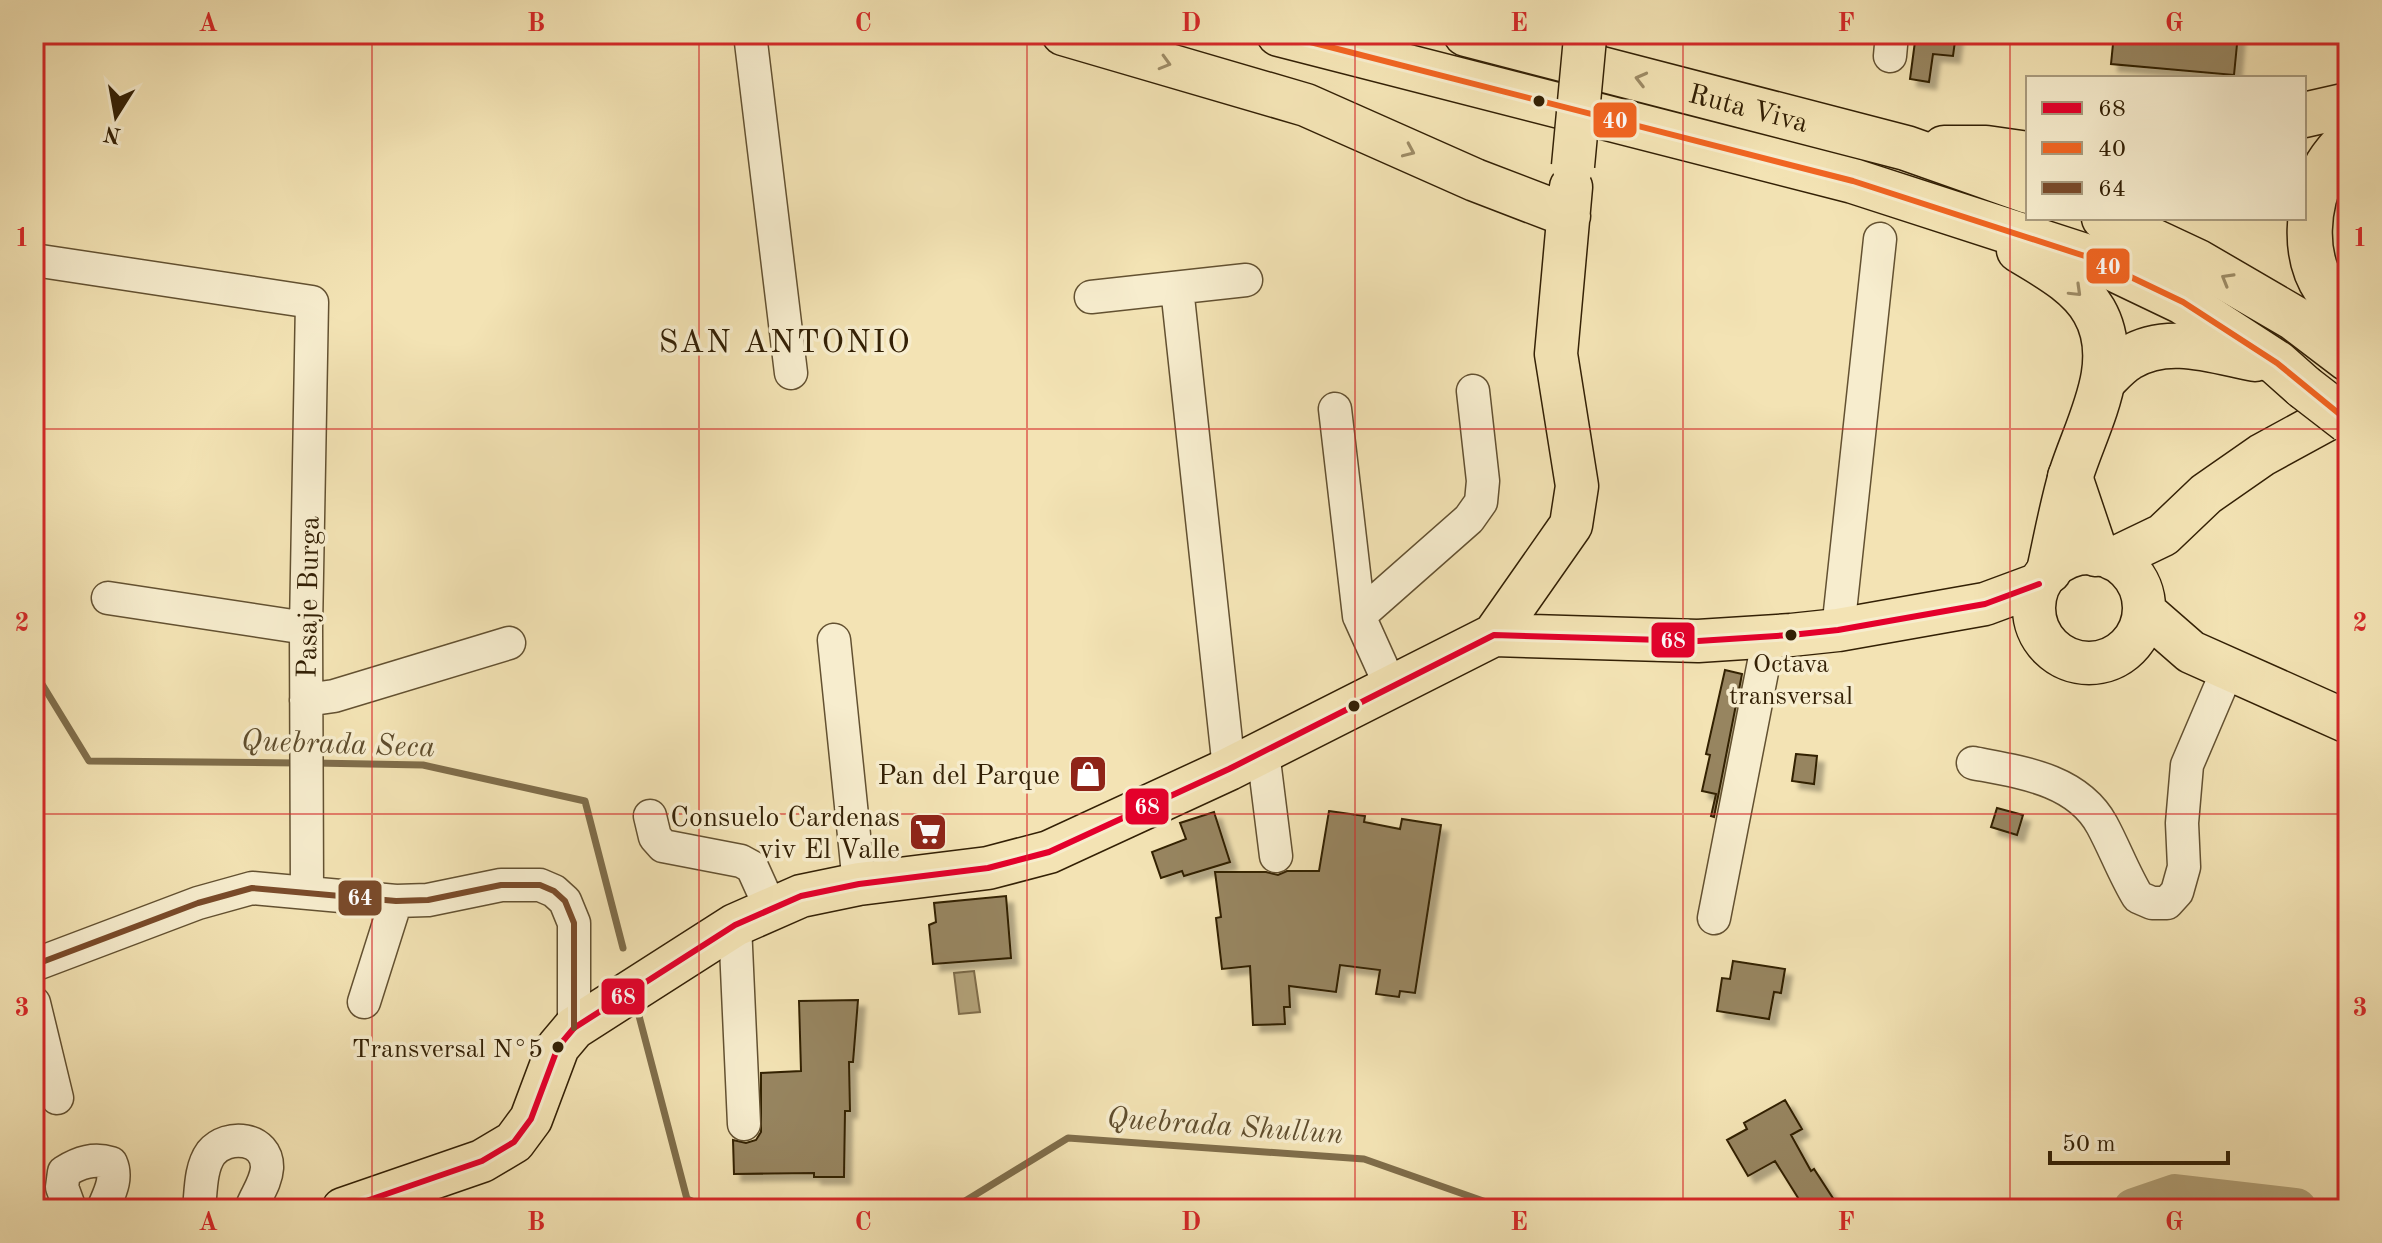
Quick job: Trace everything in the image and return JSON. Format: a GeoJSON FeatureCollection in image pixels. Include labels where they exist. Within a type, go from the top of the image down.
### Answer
{"type":"FeatureCollection","features":[{"type":"Feature","properties":{"kind":"highway","name":"Ruta Viva"},"geometry":{"type":"LineString","coordinates":[[1279,34],[1853,181],[2091,258],[2183,302],[2290,375],[2348,421]]}},
{"type":"Feature","properties":{"kind":"highway","name":"Ruta Viva"},"geometry":{"type":"LineString","coordinates":[[1466,34],[1906,148],[2026,190]]}},
{"type":"Feature","properties":{"kind":"highway"},"geometry":{"type":"LineString","coordinates":[[2306,115],[2348,105]]}},
{"type":"Feature","properties":{"kind":"highway"},"geometry":{"type":"LineString","coordinates":[[2348,139],[2326,166],[2313,198],[2309,232],[2314,262],[2325,290],[2348,313]]}},
{"type":"Feature","properties":{"kind":"highway"},"geometry":{"type":"LineString","coordinates":[[1906,148],[1986,148],[2026,154]]}},
{"type":"Feature","properties":{"kind":"highway"},"geometry":{"type":"LineString","coordinates":[[1965,217],[2055,272],[2079,292],[2101,325],[2105,379],[2070,477],[2041,591]]}},
{"type":"Feature","properties":{"kind":"highway"},"geometry":{"type":"LineString","coordinates":[[2108,220],[2198,262],[2294,318],[2348,359]]}},
{"type":"Feature","properties":{"kind":"highway"},"geometry":{"type":"LineString","coordinates":[[2105,379],[2129,358],[2153,347],[2185,345],[2290,375]]}},
{"type":"Feature","properties":{"kind":"highway"},"geometry":{"type":"LineString","coordinates":[[2070,477],[2124,591]]}},
{"type":"Feature","properties":{"kind":"main road"},"geometry":{"type":"LineString","coordinates":[[1063,34],[1306,105],[1475,180],[1569,216]]}},
{"type":"Feature","properties":{"kind":"main road"},"geometry":{"type":"LineString","coordinates":[[343,1209],[482,1161],[514,1142],[531,1119],[558,1047],[574,1028],[753,917],[801,896],[859,884],[988,868],[1049,852],[1246,760],[1494,635],[1571,525],[1577,486],[1556,354],[1586,36]]}},
{"type":"Feature","properties":{"kind":"main road"},"geometry":{"type":"LineString","coordinates":[[2348,408],[2262,455],[2206,494],[2163,535],[2124,591],[2117,655],[2103,661],[2073,661],[2048,645],[2040,633],[2041,591],[2063,560],[2079,555],[2124,591],[2209,661],[2348,722]]}},
{"type":"Feature","properties":{"kind":"main road"},"geometry":{"type":"LineString","coordinates":[[1494,635],[1698,641],[1769,636],[1838,630],[2041,591]]}},
{"type":"Feature","properties":{"kind":"street"},"geometry":{"type":"LineString","coordinates":[[750,34],[791,373]]}},
{"type":"Feature","properties":{"kind":"street"},"geometry":{"type":"LineString","coordinates":[[1838,630],[1880,239]]}},
{"type":"Feature","properties":{"kind":"street","name":"Pasaje Burga"},"geometry":{"type":"LineString","coordinates":[[34,260],[312,302],[306,628],[307,892]]}},
{"type":"Feature","properties":{"kind":"street"},"geometry":{"type":"LineString","coordinates":[[1091,297],[1246,280]]}},
{"type":"Feature","properties":{"kind":"street"},"geometry":{"type":"LineString","coordinates":[[1177,288],[1246,760],[1276,856]]}},
{"type":"Feature","properties":{"kind":"street"},"geometry":{"type":"LineString","coordinates":[[1359,616],[1469,519],[1481,502],[1483,481],[1473,391]]}},
{"type":"Feature","properties":{"kind":"street"},"geometry":{"type":"LineString","coordinates":[[1335,409],[1359,616],[1391,687]]}},
{"type":"Feature","properties":{"kind":"street"},"geometry":{"type":"LineString","coordinates":[[108,598],[306,628]]}},
{"type":"Feature","properties":{"kind":"street"},"geometry":{"type":"LineString","coordinates":[[1714,918],[1769,636]]}},
{"type":"Feature","properties":{"kind":"street"},"geometry":{"type":"LineString","coordinates":[[834,640],[859,884]]}},
{"type":"Feature","properties":{"kind":"street"},"geometry":{"type":"LineString","coordinates":[[306,700],[334,696],[509,643]]}},
{"type":"Feature","properties":{"kind":"street"},"geometry":{"type":"LineString","coordinates":[[1973,763],[2026,773],[2053,783],[2087,803],[2101,822],[2138,897],[2152,903],[2167,903],[2177,892],[2184,867],[2182,823],[2187,765],[2209,661]]}},
{"type":"Feature","properties":{"kind":"street"},"geometry":{"type":"LineString","coordinates":[[650,816],[655,837],[663,846],[741,861],[752,867],[753,917],[744,1124]]}},
{"type":"Feature","properties":{"kind":"street"},"geometry":{"type":"LineString","coordinates":[[34,965],[235,891],[268,888],[396,901],[428,900],[501,885],[540,885],[554,891],[565,901],[574,923],[574,1028]]}},
{"type":"Feature","properties":{"kind":"street"},"geometry":{"type":"LineString","coordinates":[[364,1002],[396,901]]}},
{"type":"Feature","properties":{"kind":"street"},"geometry":{"type":"LineString","coordinates":[[34,1003],[57,1098]]}},
{"type":"Feature","properties":{"kind":"street"},"geometry":{"type":"LineString","coordinates":[[199,1209],[202,1175],[209,1156],[219,1145],[246,1140],[259,1146],[266,1159],[264,1180],[251,1209]]}},
{"type":"Feature","properties":{"kind":"street"},"geometry":{"type":"LineString","coordinates":[[70,1209],[62,1187],[64,1172],[77,1164],[99,1160],[111,1163],[115,1172],[103,1209]]}},
{"type":"Feature","properties":{"kind":"shaded area"},"geometry":{"type":"Polygon","coordinates":[[[974,971],[980,1012],[959,1014],[954,973],[974,971]]]}},
{"type":"Feature","properties":{"kind":"building"},"geometry":{"type":"Polygon","coordinates":[[[1916,34],[1956,34],[1953,56],[1933,54],[1929,82],[1910,79],[1916,34]]]}},
{"type":"Feature","properties":{"kind":"building"},"geometry":{"type":"Polygon","coordinates":[[[2114,34],[2238,34],[2234,75],[2111,64],[2114,34]]]}},
{"type":"Feature","properties":{"kind":"building"},"geometry":{"type":"Polygon","coordinates":[[[1725,670],[1742,674],[1714,817],[1711,816],[1716,794],[1702,791],[1710,755],[1706,754],[1725,670]]]}},
{"type":"Feature","properties":{"kind":"building"},"geometry":{"type":"Polygon","coordinates":[[[1796,754],[1817,756],[1814,784],[1792,781],[1796,754]]]}},
{"type":"Feature","properties":{"kind":"building"},"geometry":{"type":"Polygon","coordinates":[[[1997,808],[2023,815],[2017,835],[1991,827],[1997,808]]]}},
{"type":"Feature","properties":{"kind":"building"},"geometry":{"type":"Polygon","coordinates":[[[1329,811],[1365,816],[1364,822],[1400,829],[1402,819],[1441,825],[1415,993],[1400,991],[1399,997],[1376,994],[1380,970],[1340,965],[1336,992],[1289,986],[1290,1007],[1284,1007],[1285,1024],[1253,1025],[1250,966],[1222,969],[1216,918],[1221,917],[1215,872],[1266,872],[1278,875],[1287,871],[1319,871],[1329,811]]]}},
{"type":"Feature","properties":{"kind":"building"},"geometry":{"type":"Polygon","coordinates":[[[1214,812],[1230,862],[1184,876],[1182,871],[1161,878],[1152,852],[1186,839],[1180,823],[1214,812]]]}},
{"type":"Feature","properties":{"kind":"building"},"geometry":{"type":"Polygon","coordinates":[[[1006,896],[1011,958],[933,964],[929,925],[936,922],[934,903],[1006,896]]]}},
{"type":"Feature","properties":{"kind":"building"},"geometry":{"type":"Polygon","coordinates":[[[1733,961],[1785,969],[1781,993],[1774,992],[1769,1019],[1717,1011],[1722,978],[1730,979],[1733,961]]]}},
{"type":"Feature","properties":{"kind":"building"},"geometry":{"type":"Polygon","coordinates":[[[858,1000],[853,1062],[849,1062],[850,1111],[845,1111],[844,1177],[814,1177],[814,1173],[734,1174],[733,1140],[746,1143],[756,1140],[761,1132],[761,1073],[801,1071],[799,1001],[858,1000]]]}},
{"type":"Feature","properties":{"kind":"building"},"geometry":{"type":"Polygon","coordinates":[[[1785,1100],[1802,1129],[1791,1135],[1811,1171],[1814,1169],[1840,1209],[1805,1209],[1775,1161],[1748,1176],[1727,1140],[1747,1129],[1744,1123],[1785,1100]]]}},
{"type":"Feature","properties":{"kind":"waterway","name":"Quebrada Seca"},"geometry":{"type":"LineString","coordinates":[[34,671],[89,761],[298,763]]}},
{"type":"Feature","properties":{"kind":"waterway","name":"Quebrada Seca"},"geometry":{"type":"LineString","coordinates":[[314,763],[423,765],[585,801],[623,948]]}},
{"type":"Feature","properties":{"kind":"waterway","name":"Quebrada Seca"},"geometry":{"type":"LineString","coordinates":[[638,1012],[687,1199],[711,1209]]}},
{"type":"Feature","properties":{"kind":"waterway","name":"Quebrada Shullun"},"geometry":{"type":"LineString","coordinates":[[952,1209],[1068,1138],[1364,1159],[1506,1209]]}},
{"type":"Feature","properties":{"kind":"waterway"},"geometry":{"type":"LineString","coordinates":[[2134,1209],[2175,1195],[2296,1209]]}},
{"type":"Feature","properties":{"kind":"transit line","name":"40"},"geometry":{"type":"LineString","coordinates":[[1279,34],[1853,181],[2091,258],[2183,302],[2277,363],[2348,421]]}},
{"type":"Feature","properties":{"kind":"transit line","name":"68"},"geometry":{"type":"LineString","coordinates":[[343,1209],[482,1161],[514,1142],[531,1119],[558,1047],[574,1028],[735,925],[801,896],[859,884],[988,868],[1049,852],[1229,769],[1494,635],[1698,641],[1791,635],[1838,630],[1985,604],[2039,584]]}},
{"type":"Feature","properties":{"kind":"transit line","name":"64"},"geometry":{"type":"LineString","coordinates":[[34,965],[198,903],[252,888],[396,901],[428,900],[501,885],[540,885],[554,891],[565,901],[574,923],[574,1028]]}},
{"type":"Feature","properties":{"kind":"place","name":"Octava transversal"},"geometry":{"type":"Point","coordinates":[1791,635]}},
{"type":"Feature","properties":{"kind":"place","name":"Pan del Parque"},"geometry":{"type":"Point","coordinates":[1088,774]}},
{"type":"Feature","properties":{"kind":"place","name":"Consuelo Cardenas viv El Valle"},"geometry":{"type":"Point","coordinates":[928,832]}},
{"type":"Feature","properties":{"kind":"place","name":"Transversal N°5"},"geometry":{"type":"Point","coordinates":[558,1047]}},
{"type":"Feature","properties":{"kind":"district","name":"SAN ANTONIO"},"geometry":{"type":"Point","coordinates":[785,341]}}]}
